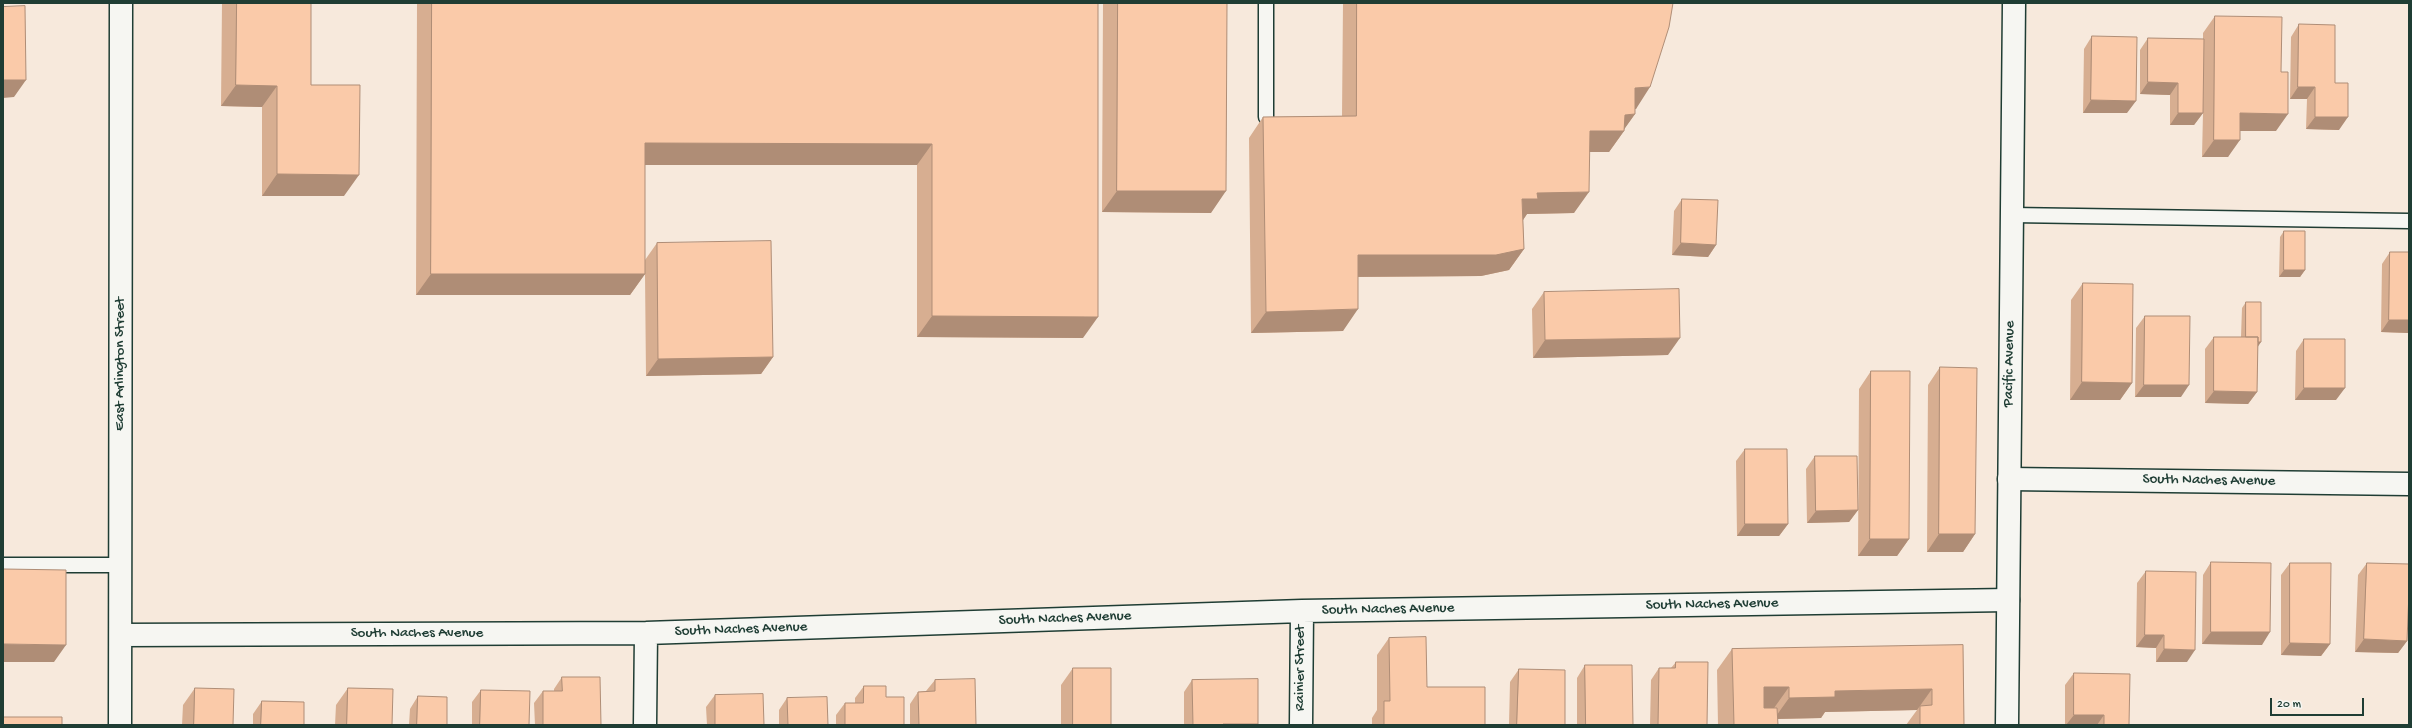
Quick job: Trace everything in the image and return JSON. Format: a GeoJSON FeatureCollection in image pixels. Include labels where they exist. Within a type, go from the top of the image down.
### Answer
{"type":"FeatureCollection","features":[{"type":"Feature","properties":{"kind":"street","name":"East Arlington Street"},"geometry":{"type":"LineString","coordinates":[[120,725],[121,3]]}},
{"type":"Feature","properties":{"kind":"street","name":"Pacific Avenue"},"geometry":{"type":"LineString","coordinates":[[2007,725],[2014,3]]}},
{"type":"Feature","properties":{"kind":"street","name":"South Naches Avenue"},"geometry":{"type":"LineString","coordinates":[[2009,479],[2409,484]]}},
{"type":"Feature","properties":{"kind":"street","name":"South Naches Avenue"},"geometry":{"type":"LineString","coordinates":[[121,635],[646,633],[1302,611],[2008,600]]}},
{"type":"Feature","properties":{"kind":"street","name":"Rainier Street"},"geometry":{"type":"LineString","coordinates":[[1301,725],[1302,611]]}},
{"type":"Feature","properties":{"kind":"street"},"geometry":{"type":"LineString","coordinates":[[645,725],[646,633]]}},
{"type":"Feature","properties":{"kind":"lane"},"geometry":{"type":"LineString","coordinates":[[1266,3],[1266,117]]}},
{"type":"Feature","properties":{"kind":"lane"},"geometry":{"type":"LineString","coordinates":[[2012,214],[2409,222]]}},
{"type":"Feature","properties":{"kind":"lane"},"geometry":{"type":"LineString","coordinates":[[3,565],[121,565]]}},
{"type":"Feature","properties":{"kind":"building"},"geometry":{"type":"Polygon","coordinates":[[[237,3],[311,3],[311,85],[360,85],[359,175],[277,174],[277,86],[236,85],[237,3]]]}},
{"type":"Feature","properties":{"kind":"building"},"geometry":{"type":"Polygon","coordinates":[[[432,3],[1098,3],[1098,317],[932,316],[932,144],[645,143],[645,274],[431,274],[432,3]]]}},
{"type":"Feature","properties":{"kind":"building"},"geometry":{"type":"Polygon","coordinates":[[[1118,3],[1227,3],[1226,191],[1117,191],[1118,3]]]}},
{"type":"Feature","properties":{"kind":"building"},"geometry":{"type":"Polygon","coordinates":[[[1357,3],[1673,3],[1669,27],[1650,87],[1635,88],[1635,114],[1625,115],[1624,131],[1590,131],[1589,192],[1537,193],[1538,199],[1522,199],[1524,249],[1496,255],[1358,255],[1358,309],[1266,312],[1263,117],[1356,116],[1357,3]]]}},
{"type":"Feature","properties":{"kind":"building"},"geometry":{"type":"Polygon","coordinates":[[[25,6],[26,80],[3,80],[3,7],[25,6]]]}},
{"type":"Feature","properties":{"kind":"building"},"geometry":{"type":"Polygon","coordinates":[[[2215,16],[2282,17],[2281,72],[2288,72],[2288,114],[2240,113],[2240,140],[2214,140],[2215,16]]]}},
{"type":"Feature","properties":{"kind":"building"},"geometry":{"type":"Polygon","coordinates":[[[2299,24],[2335,25],[2335,83],[2348,83],[2348,117],[2315,117],[2315,87],[2298,87],[2299,24]]]}},
{"type":"Feature","properties":{"kind":"building"},"geometry":{"type":"Polygon","coordinates":[[[2092,36],[2137,37],[2136,101],[2091,100],[2092,36]]]}},
{"type":"Feature","properties":{"kind":"building"},"geometry":{"type":"Polygon","coordinates":[[[2148,38],[2204,39],[2203,113],[2178,113],[2178,83],[2148,82],[2148,38]]]}},
{"type":"Feature","properties":{"kind":"building"},"geometry":{"type":"Polygon","coordinates":[[[1682,199],[1718,200],[1716,245],[1681,243],[1682,199]]]}},
{"type":"Feature","properties":{"kind":"building"},"geometry":{"type":"Polygon","coordinates":[[[2284,231],[2305,231],[2305,270],[2284,270],[2284,231]]]}},
{"type":"Feature","properties":{"kind":"building"},"geometry":{"type":"Polygon","coordinates":[[[771,241],[773,357],[658,359],[657,243],[771,241]]]}},
{"type":"Feature","properties":{"kind":"building"},"geometry":{"type":"Polygon","coordinates":[[[2390,252],[2409,252],[2409,320],[2389,320],[2390,252]]]}},
{"type":"Feature","properties":{"kind":"building"},"geometry":{"type":"Polygon","coordinates":[[[2083,283],[2133,284],[2132,383],[2082,382],[2083,283]]]}},
{"type":"Feature","properties":{"kind":"building"},"geometry":{"type":"Polygon","coordinates":[[[1679,289],[1680,338],[1545,340],[1544,292],[1679,289]]]}},
{"type":"Feature","properties":{"kind":"building"},"geometry":{"type":"Polygon","coordinates":[[[2246,302],[2261,302],[2261,342],[2258,342],[2258,337],[2246,337],[2246,302]]]}},
{"type":"Feature","properties":{"kind":"building"},"geometry":{"type":"Polygon","coordinates":[[[2145,316],[2190,316],[2189,385],[2144,385],[2145,316]]]}},
{"type":"Feature","properties":{"kind":"building"},"geometry":{"type":"Polygon","coordinates":[[[2214,337],[2258,337],[2257,392],[2214,391],[2214,337]]]}},
{"type":"Feature","properties":{"kind":"building"},"geometry":{"type":"Polygon","coordinates":[[[2304,339],[2345,339],[2345,388],[2304,388],[2304,339]]]}},
{"type":"Feature","properties":{"kind":"building"},"geometry":{"type":"Polygon","coordinates":[[[1940,367],[1977,368],[1975,534],[1939,534],[1940,367]]]}},
{"type":"Feature","properties":{"kind":"building"},"geometry":{"type":"Polygon","coordinates":[[[1871,371],[1910,371],[1909,539],[1870,539],[1871,371]]]}},
{"type":"Feature","properties":{"kind":"building"},"geometry":{"type":"Polygon","coordinates":[[[1745,449],[1787,449],[1788,524],[1745,524],[1745,449]]]}},
{"type":"Feature","properties":{"kind":"building"},"geometry":{"type":"Polygon","coordinates":[[[1815,456],[1857,456],[1858,510],[1816,511],[1815,456]]]}},
{"type":"Feature","properties":{"kind":"building"},"geometry":{"type":"Polygon","coordinates":[[[2211,562],[2271,563],[2270,632],[2211,632],[2211,562]]]}},
{"type":"Feature","properties":{"kind":"building"},"geometry":{"type":"Polygon","coordinates":[[[2290,563],[2331,563],[2330,644],[2290,643],[2290,563]]]}},
{"type":"Feature","properties":{"kind":"building"},"geometry":{"type":"Polygon","coordinates":[[[2367,563],[2409,564],[2407,641],[2364,639],[2367,563]]]}},
{"type":"Feature","properties":{"kind":"building"},"geometry":{"type":"Polygon","coordinates":[[[3,569],[66,570],[66,645],[3,644],[3,569]]]}},
{"type":"Feature","properties":{"kind":"building"},"geometry":{"type":"Polygon","coordinates":[[[2146,571],[2196,572],[2195,650],[2164,649],[2164,635],[2145,635],[2146,571]]]}},
{"type":"Feature","properties":{"kind":"building"},"geometry":{"type":"Polygon","coordinates":[[[1426,637],[1427,687],[1485,687],[1485,725],[1384,725],[1384,701],[1390,701],[1389,638],[1426,637]]]}},
{"type":"Feature","properties":{"kind":"building"},"geometry":{"type":"Polygon","coordinates":[[[1963,645],[1964,725],[1920,725],[1920,706],[1932,705],[1932,689],[1835,691],[1835,697],[1789,698],[1789,687],[1764,687],[1764,708],[1777,708],[1778,725],[1734,725],[1732,649],[1963,645]]]}},
{"type":"Feature","properties":{"kind":"building"},"geometry":{"type":"Polygon","coordinates":[[[1676,662],[1708,662],[1707,725],[1658,725],[1659,668],[1675,668],[1676,662]]]}},
{"type":"Feature","properties":{"kind":"building"},"geometry":{"type":"Polygon","coordinates":[[[1585,665],[1632,665],[1633,725],[1586,725],[1585,665]]]}},
{"type":"Feature","properties":{"kind":"building"},"geometry":{"type":"Polygon","coordinates":[[[1073,668],[1111,668],[1111,725],[1073,725],[1073,668]]]}},
{"type":"Feature","properties":{"kind":"building"},"geometry":{"type":"Polygon","coordinates":[[[1519,669],[1565,670],[1565,725],[1517,725],[1519,669]]]}},
{"type":"Feature","properties":{"kind":"building"},"geometry":{"type":"Polygon","coordinates":[[[2074,673],[2130,674],[2129,725],[2104,725],[2104,715],[2074,715],[2074,673]]]}},
{"type":"Feature","properties":{"kind":"building"},"geometry":{"type":"Polygon","coordinates":[[[562,677],[600,677],[601,725],[543,725],[543,691],[562,691],[562,677]]]}},
{"type":"Feature","properties":{"kind":"building"},"geometry":{"type":"Polygon","coordinates":[[[975,679],[976,725],[919,725],[918,692],[935,691],[935,680],[975,679]]]}},
{"type":"Feature","properties":{"kind":"building"},"geometry":{"type":"Polygon","coordinates":[[[1258,679],[1258,724],[1193,725],[1192,680],[1258,679]]]}},
{"type":"Feature","properties":{"kind":"building"},"geometry":{"type":"Polygon","coordinates":[[[864,686],[886,686],[886,697],[904,697],[904,725],[845,725],[845,703],[863,703],[864,686]]]}},
{"type":"Feature","properties":{"kind":"building"},"geometry":{"type":"Polygon","coordinates":[[[195,688],[234,689],[233,725],[194,725],[195,688]]]}},
{"type":"Feature","properties":{"kind":"building"},"geometry":{"type":"Polygon","coordinates":[[[348,688],[393,689],[392,725],[347,725],[348,688]]]}},
{"type":"Feature","properties":{"kind":"building"},"geometry":{"type":"Polygon","coordinates":[[[481,690],[530,691],[529,725],[480,725],[481,690]]]}},
{"type":"Feature","properties":{"kind":"building"},"geometry":{"type":"Polygon","coordinates":[[[763,694],[764,725],[715,725],[715,695],[763,694]]]}},
{"type":"Feature","properties":{"kind":"building"},"geometry":{"type":"Polygon","coordinates":[[[418,696],[447,697],[447,725],[417,725],[418,696]]]}},
{"type":"Feature","properties":{"kind":"building"},"geometry":{"type":"Polygon","coordinates":[[[827,697],[828,725],[788,725],[787,698],[827,697]]]}},
{"type":"Feature","properties":{"kind":"building"},"geometry":{"type":"Polygon","coordinates":[[[262,701],[304,702],[304,725],[261,725],[262,701]]]}},
{"type":"Feature","properties":{"kind":"building"},"geometry":{"type":"Polygon","coordinates":[[[3,717],[62,717],[62,725],[3,725],[3,717]]]}}]}
